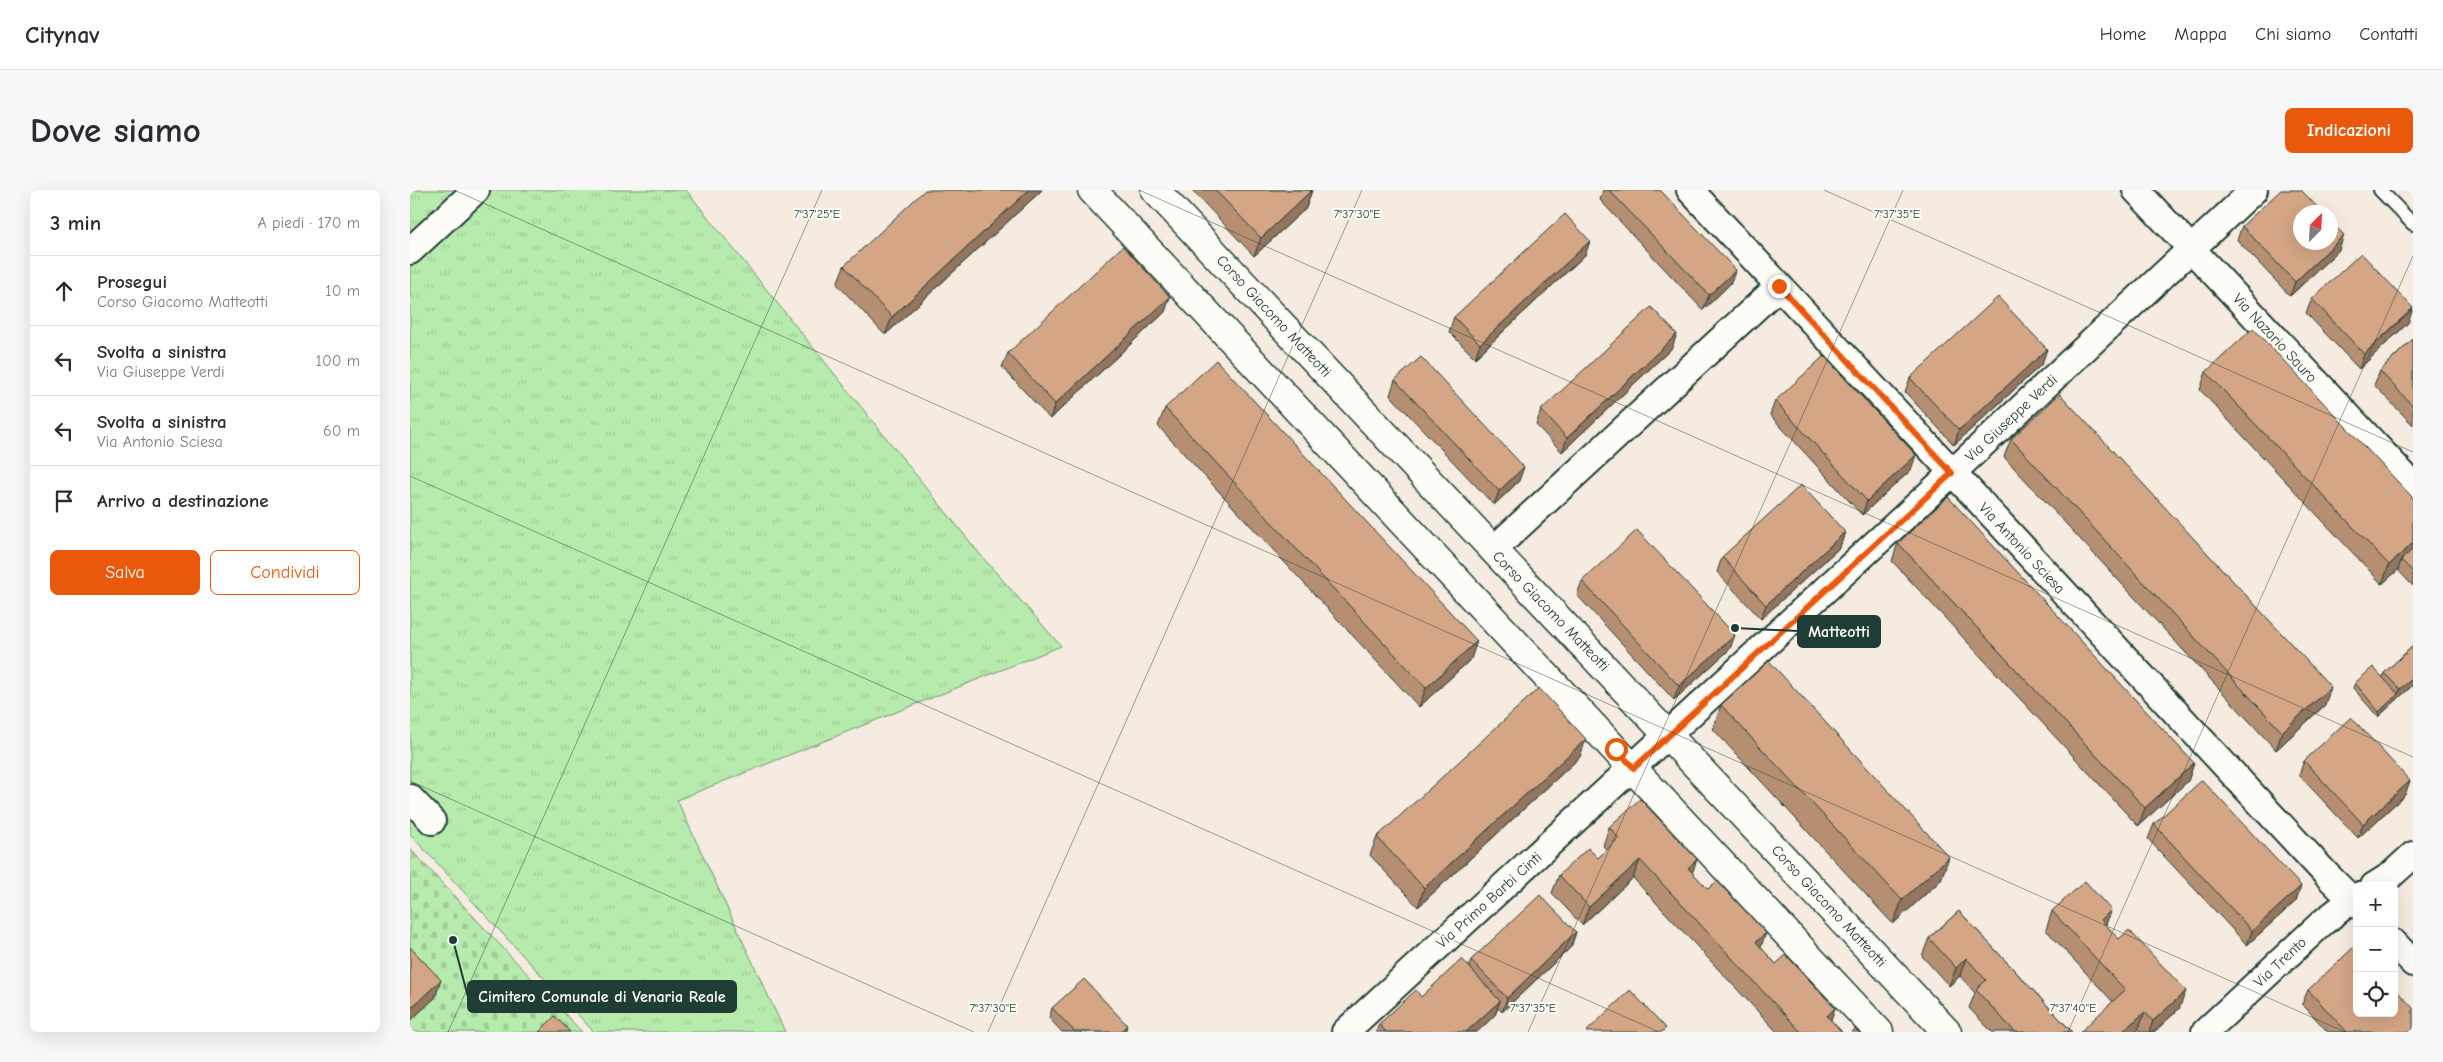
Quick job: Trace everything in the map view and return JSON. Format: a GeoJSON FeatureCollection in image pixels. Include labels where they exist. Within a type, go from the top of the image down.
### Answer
{"type":"FeatureCollection","features":[{"type":"Feature","properties":{"kind":"street"},"geometry":{"type":"LineString","coordinates":[[410,251],[476,190]]}},
{"type":"Feature","properties":{"kind":"street"},"geometry":{"type":"LineString","coordinates":[[1092,190],[1879,1032]]}},
{"type":"Feature","properties":{"kind":"street","name":"Corso Giacomo Matteotti"},"geometry":{"type":"LineString","coordinates":[[1155,190],[1947,1032]]}},
{"type":"Feature","properties":{"kind":"street","name":"Via Antonio Sciesa"},"geometry":{"type":"LineString","coordinates":[[1690,190],[1952,473],[2353,898]]}},
{"type":"Feature","properties":{"kind":"street","name":"Via Nazario Sauro"},"geometry":{"type":"LineString","coordinates":[[2136,190],[2413,485]]}},
{"type":"Feature","properties":{"kind":"street","name":"Via Giuseppe Verdi"},"geometry":{"type":"LineString","coordinates":[[1634,768],[2192,250],[2254,190]]}},
{"type":"Feature","properties":{"kind":"street"},"geometry":{"type":"LineString","coordinates":[[1493,550],[1779,286]]}},
{"type":"Feature","properties":{"kind":"street","name":"Via Primo Barbi Cinti"},"geometry":{"type":"LineString","coordinates":[[1345,1032],[1634,768]]}},
{"type":"Feature","properties":{"kind":"street"},"geometry":{"type":"LineString","coordinates":[[410,798],[432,821]]}},
{"type":"Feature","properties":{"kind":"street"},"geometry":{"type":"LineString","coordinates":[[2380,882],[2390,876],[2413,855]]}},
{"type":"Feature","properties":{"kind":"street","name":"Via Trento"},"geometry":{"type":"LineString","coordinates":[[2205,1032],[2322,923],[2353,901]]}},
{"type":"Feature","properties":{"kind":"street"},"geometry":{"type":"LineString","coordinates":[[2398,947],[2413,964]]}},
{"type":"Feature","properties":{"kind":"lane"},"geometry":{"type":"LineString","coordinates":[[2380,190],[2413,224]]}},
{"type":"Feature","properties":{"kind":"green space"},"geometry":{"type":"Polygon","coordinates":[[[410,190],[686,190],[983,558],[1061,646],[677,800],[785,1032],[594,1032],[410,834],[410,190]]]}},
{"type":"Feature","properties":{"kind":"green space"},"geometry":{"type":"Polygon","coordinates":[[[410,849],[582,1032],[410,1032],[410,849]]]}},
{"type":"Feature","properties":{"kind":"building"},"geometry":{"type":"Polygon","coordinates":[[[925,190],[1029,190],[892,317],[844,266],[925,190]]]}},
{"type":"Feature","properties":{"kind":"building"},"geometry":{"type":"Polygon","coordinates":[[[1215,190],[1312,190],[1261,238],[1215,190]]]}},
{"type":"Feature","properties":{"kind":"building"},"geometry":{"type":"Polygon","coordinates":[[[1609,190],[1660,190],[1736,270],[1709,295],[1609,190]]]}},
{"type":"Feature","properties":{"kind":"building"},"geometry":{"type":"Polygon","coordinates":[[[2281,190],[2301,190],[2315,205],[2293,205],[2293,250],[2328,250],[2295,282],[2242,226],[2281,190]]]}},
{"type":"Feature","properties":{"kind":"building"},"geometry":{"type":"Polygon","coordinates":[[[1565,214],[1590,241],[1480,344],[1454,317],[1565,214]]]}},
{"type":"Feature","properties":{"kind":"building"},"geometry":{"type":"Polygon","coordinates":[[[2338,229],[2344,235],[2338,241],[2338,229]]]}},
{"type":"Feature","properties":{"kind":"building"},"geometry":{"type":"Polygon","coordinates":[[[1123,246],[1170,297],[1055,404],[1008,353],[1123,246]]]}},
{"type":"Feature","properties":{"kind":"building"},"geometry":{"type":"Polygon","coordinates":[[[2361,253],[2413,308],[2364,354],[2312,299],[2361,253]]]}},
{"type":"Feature","properties":{"kind":"building"},"geometry":{"type":"Polygon","coordinates":[[[1998,297],[2047,349],[1959,430],[1910,378],[1998,297]]]}},
{"type":"Feature","properties":{"kind":"building"},"geometry":{"type":"Polygon","coordinates":[[[1651,307],[1677,334],[1567,438],[1541,410],[1651,307]]]}},
{"type":"Feature","properties":{"kind":"building"},"geometry":{"type":"Polygon","coordinates":[[[2253,328],[2413,498],[2413,543],[2389,565],[2206,372],[2253,328]]]}},
{"type":"Feature","properties":{"kind":"building"},"geometry":{"type":"Polygon","coordinates":[[[2413,339],[2413,406],[2380,371],[2413,339]]]}},
{"type":"Feature","properties":{"kind":"building"},"geometry":{"type":"Polygon","coordinates":[[[1824,356],[1916,455],[1867,501],[1775,401],[1824,356]]]}},
{"type":"Feature","properties":{"kind":"building"},"geometry":{"type":"Polygon","coordinates":[[[1421,357],[1524,467],[1499,491],[1395,380],[1421,357]]]}},
{"type":"Feature","properties":{"kind":"building"},"geometry":{"type":"Polygon","coordinates":[[[1216,360],[1477,641],[1426,688],[1165,408],[1216,360]]]}},
{"type":"Feature","properties":{"kind":"building"},"geometry":{"type":"Polygon","coordinates":[[[2060,394],[2331,687],[2282,732],[2011,439],[2060,394]]]}},
{"type":"Feature","properties":{"kind":"building"},"geometry":{"type":"Polygon","coordinates":[[[1801,485],[1845,532],[1766,605],[1722,557],[1801,485]]]}},
{"type":"Feature","properties":{"kind":"building"},"geometry":{"type":"Polygon","coordinates":[[[1948,497],[2194,763],[2145,808],[1898,543],[1948,497]]]}},
{"type":"Feature","properties":{"kind":"building"},"geometry":{"type":"Polygon","coordinates":[[[1637,530],[1735,635],[1679,686],[1582,581],[1637,530]]]}},
{"type":"Feature","properties":{"kind":"building"},"geometry":{"type":"Polygon","coordinates":[[[2413,549],[2413,572],[2401,560],[2413,549]]]}},
{"type":"Feature","properties":{"kind":"building"},"geometry":{"type":"Polygon","coordinates":[[[2413,646],[2413,678],[2400,689],[2384,673],[2413,646]]]}},
{"type":"Feature","properties":{"kind":"building"},"geometry":{"type":"Polygon","coordinates":[[[1769,661],[1949,857],[1902,900],[1721,705],[1769,661]]]}},
{"type":"Feature","properties":{"kind":"building"},"geometry":{"type":"Polygon","coordinates":[[[2373,667],[2398,694],[2379,712],[2355,683],[2373,667]]]}},
{"type":"Feature","properties":{"kind":"building"},"geometry":{"type":"Polygon","coordinates":[[[1539,688],[1586,739],[1424,888],[1377,837],[1539,688]]]}},
{"type":"Feature","properties":{"kind":"building"},"geometry":{"type":"Polygon","coordinates":[[[2351,717],[2410,781],[2363,824],[2304,761],[2351,717]]]}},
{"type":"Feature","properties":{"kind":"building"},"geometry":{"type":"Polygon","coordinates":[[[2202,780],[2301,886],[2252,931],[2154,824],[2202,780]]]}},
{"type":"Feature","properties":{"kind":"building"},"geometry":{"type":"Polygon","coordinates":[[[1640,799],[1697,859],[1688,868],[1708,889],[1717,881],[1766,933],[1756,942],[1776,964],[1786,955],[1835,1008],[1827,1016],[1842,1032],[1801,1032],[1640,860],[1589,907],[1559,875],[1588,848],[1598,858],[1619,838],[1609,827],[1640,799]]]}},
{"type":"Feature","properties":{"kind":"building"},"geometry":{"type":"Polygon","coordinates":[[[2085,881],[2111,910],[2101,920],[2119,939],[2129,930],[2186,991],[2153,1021],[2145,1012],[2124,1030],[2126,1032],[2080,1032],[2125,990],[2052,911],[2085,881]]]}},
{"type":"Feature","properties":{"kind":"building"},"geometry":{"type":"Polygon","coordinates":[[[1540,895],[1576,932],[1507,998],[1471,960],[1540,895]]]}},
{"type":"Feature","properties":{"kind":"building"},"geometry":{"type":"Polygon","coordinates":[[[1959,911],[2072,1032],[2015,1032],[1976,990],[1986,980],[1966,958],[1956,968],[1929,938],[1959,911]]]}},
{"type":"Feature","properties":{"kind":"building"},"geometry":{"type":"Polygon","coordinates":[[[410,947],[441,980],[410,1009],[410,947]]]}},
{"type":"Feature","properties":{"kind":"building"},"geometry":{"type":"Polygon","coordinates":[[[2353,948],[2353,1017],[2398,1017],[2398,992],[2413,1008],[2413,1032],[2347,1032],[2308,990],[2353,948]]]}},
{"type":"Feature","properties":{"kind":"building"},"geometry":{"type":"Polygon","coordinates":[[[1462,959],[1500,1001],[1466,1032],[1386,1032],[1379,1024],[1416,990],[1421,997],[1462,959]]]}},
{"type":"Feature","properties":{"kind":"building"},"geometry":{"type":"Polygon","coordinates":[[[1084,979],[1127,1025],[1120,1032],[1075,1032],[1052,1008],[1084,979]]]}},
{"type":"Feature","properties":{"kind":"building"},"geometry":{"type":"Polygon","coordinates":[[[1630,990],[1666,1028],[1662,1032],[1586,1032],[1630,990]]]}},
{"type":"Feature","properties":{"kind":"building"},"geometry":{"type":"Polygon","coordinates":[[[555,1016],[570,1032],[539,1032],[555,1016]]]}},
{"type":"Feature","properties":{"kind":"place","name":"Matteotti"},"geometry":{"type":"Point","coordinates":[1735,628]}},
{"type":"Feature","properties":{"kind":"place","name":"Cimitero Comunale di Venaria Reale"},"geometry":{"type":"Point","coordinates":[453,940]}},
{"type":"Feature","properties":{"kind":"route"},"geometry":{"type":"LineString","coordinates":[[1616,749],[1634,768],[1692,712],[1952,473],[1779,286]]}}]}
